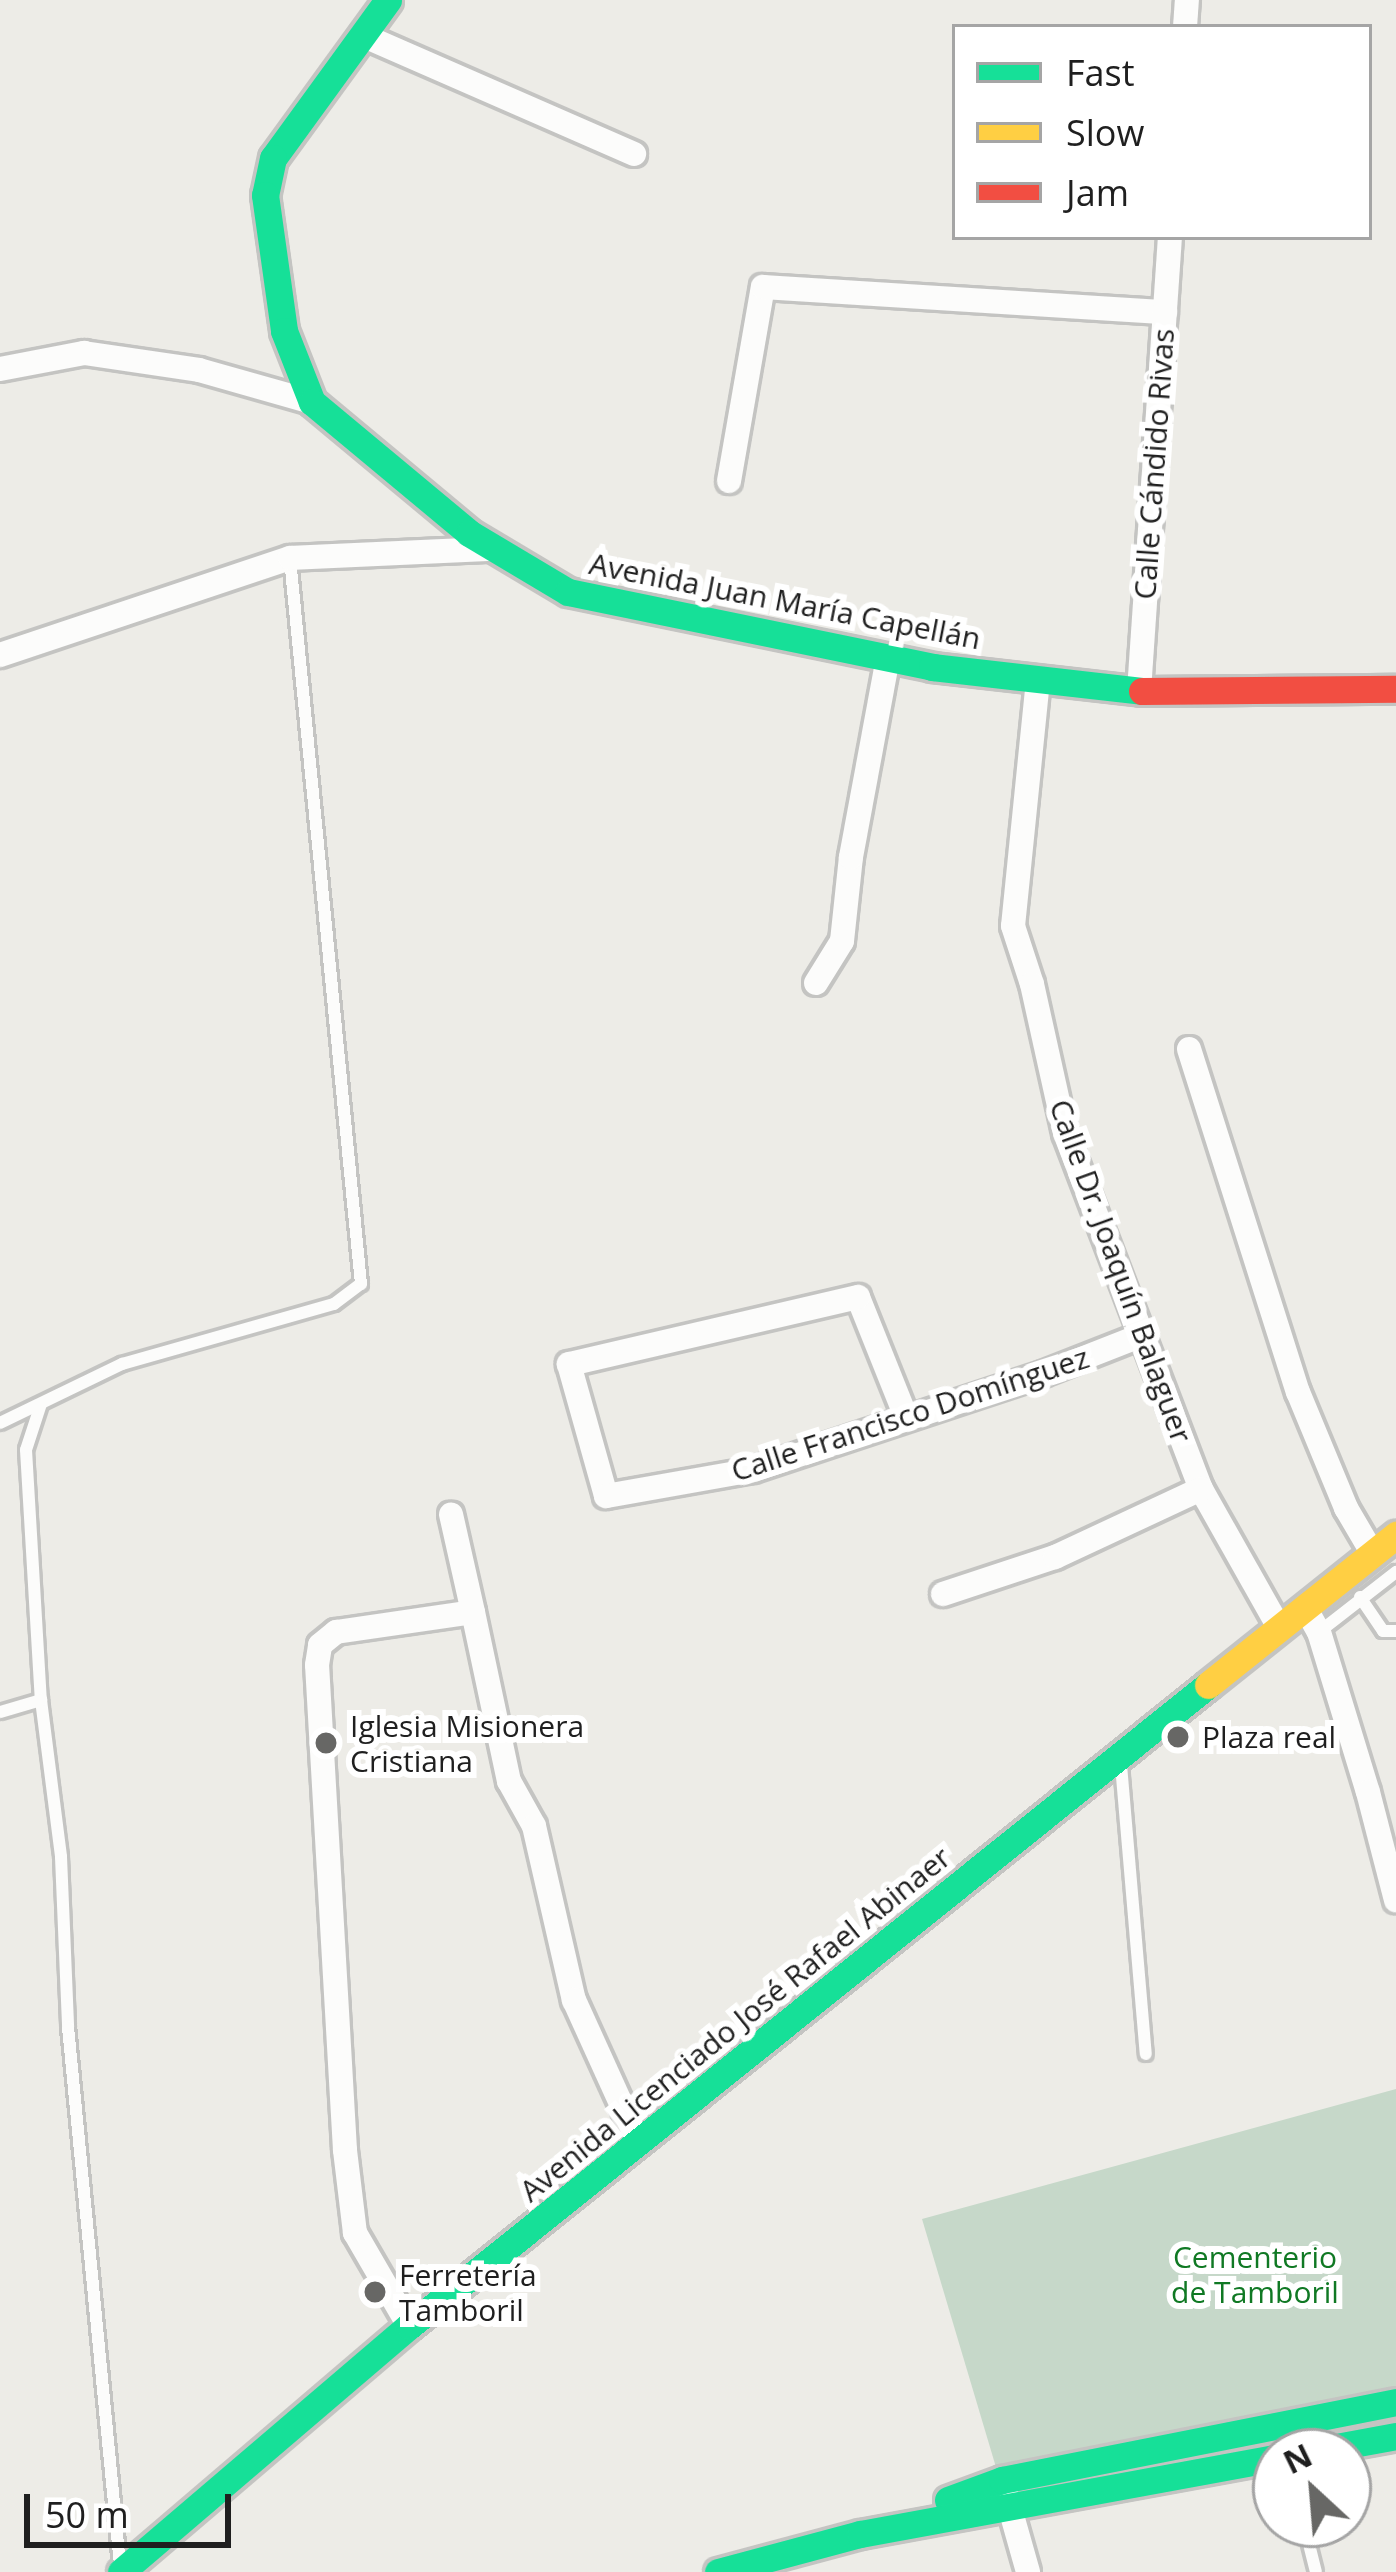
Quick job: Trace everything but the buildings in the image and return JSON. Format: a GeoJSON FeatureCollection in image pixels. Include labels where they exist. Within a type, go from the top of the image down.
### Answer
{"type":"FeatureCollection","features":[{"type":"Feature","properties":{"kind":"street","name":"Avenida Juan María Capellán"},"geometry":{"type":"LineString","coordinates":[[388,0],[273,158],[265,195],[284,331],[312,402],[494,549],[568,592],[888,658],[1139,691],[1396,689]]}},
{"type":"Feature","properties":{"kind":"street"},"geometry":{"type":"LineString","coordinates":[[362,35],[634,154]]}},
{"type":"Feature","properties":{"kind":"street","name":"Calle Cándido Rivas"},"geometry":{"type":"LineString","coordinates":[[1139,691],[1170,240]]}},
{"type":"Feature","properties":{"kind":"street"},"geometry":{"type":"LineString","coordinates":[[730,481],[763,287],[1165,312]]}},
{"type":"Feature","properties":{"kind":"street"},"geometry":{"type":"LineString","coordinates":[[0,369],[84,352],[199,370],[312,402]]}},
{"type":"Feature","properties":{"kind":"street"},"geometry":{"type":"LineString","coordinates":[[0,655],[290,558],[494,549]]}},
{"type":"Feature","properties":{"kind":"street"},"geometry":{"type":"LineString","coordinates":[[816,982],[842,941],[851,856],[888,658]]}},
{"type":"Feature","properties":{"kind":"street","name":"Calle Dr. Joaquín Balaguer"},"geometry":{"type":"LineString","coordinates":[[1038,680],[1013,926],[1032,984],[1064,1133],[1201,1489],[1280,1629]]}},
{"type":"Feature","properties":{"kind":"street"},"geometry":{"type":"LineString","coordinates":[[1189,1048],[1298,1392],[1346,1508],[1372,1554]]}},
{"type":"Feature","properties":{"kind":"street","name":"Calle Francisco Domínguez"},"geometry":{"type":"LineString","coordinates":[[906,1417],[858,1297],[569,1364],[606,1496],[753,1470],[1042,1374],[1140,1336]]}},
{"type":"Feature","properties":{"kind":"street"},"geometry":{"type":"LineString","coordinates":[[944,1594],[1055,1557],[1201,1489]]}},
{"type":"Feature","properties":{"kind":"street"},"geometry":{"type":"LineString","coordinates":[[451,1514],[508,1781],[534,1826],[574,2000],[639,2144]]}},
{"type":"Feature","properties":{"kind":"street","name":"Avenida Licenciado José Rafael Abinaer"},"geometry":{"type":"LineString","coordinates":[[121,2572],[409,2326],[1280,1629],[1312,1621],[1355,1586],[1372,1554],[1396,1535]]}},
{"type":"Feature","properties":{"kind":"street"},"geometry":{"type":"LineString","coordinates":[[409,2326],[355,2234],[345,2150],[317,1665],[320,1645],[336,1632],[473,1612]]}},
{"type":"Feature","properties":{"kind":"street"},"geometry":{"type":"LineString","coordinates":[[1312,1621],[1396,1900]]}},
{"type":"Feature","properties":{"kind":"street"},"geometry":{"type":"LineString","coordinates":[[718,2572],[1006,2493],[1396,2402]]}},
{"type":"Feature","properties":{"kind":"street"},"geometry":{"type":"LineString","coordinates":[[1006,2493],[1252,2461]]}},
{"type":"Feature","properties":{"kind":"street"},"geometry":{"type":"LineString","coordinates":[[1006,2493],[1028,2572]]}},
{"type":"Feature","properties":{"kind":"lane"},"geometry":{"type":"LineString","coordinates":[[0,1423],[122,1364],[334,1304],[361,1284],[290,558]]}},
{"type":"Feature","properties":{"kind":"lane"},"geometry":{"type":"LineString","coordinates":[[41,1404],[26,1450],[41,1700],[61,1858],[68,2027],[121,2572]]}},
{"type":"Feature","properties":{"kind":"lane"},"geometry":{"type":"LineString","coordinates":[[1396,1572],[1355,1586],[1383,1631],[1396,1631]]}},
{"type":"Feature","properties":{"kind":"lane"},"geometry":{"type":"LineString","coordinates":[[0,1712],[41,1700]]}},
{"type":"Feature","properties":{"kind":"lane"},"geometry":{"type":"LineString","coordinates":[[1120,1758],[1146,2054]]}},
{"type":"Feature","properties":{"kind":"green space","name":"Cementerio de Tamboril"},"geometry":{"type":"Polygon","coordinates":[[[1396,2089],[1396,2391],[998,2474],[922,2219],[1396,2089]]]}},
{"type":"Feature","properties":{"kind":"traffic: fast"},"geometry":{"type":"LineString","coordinates":[[388,0],[273,158],[265,195],[284,331],[312,402],[469,533],[568,592],[932,667],[1142,691]]}},
{"type":"Feature","properties":{"kind":"traffic: fast"},"geometry":{"type":"LineString","coordinates":[[121,2572],[409,2326],[1208,1685]]}},
{"type":"Feature","properties":{"kind":"traffic: fast"},"geometry":{"type":"LineString","coordinates":[[948,2500],[1002,2480],[1396,2402]]}},
{"type":"Feature","properties":{"kind":"traffic: fast"},"geometry":{"type":"LineString","coordinates":[[1372,2440],[1396,2436]]}},
{"type":"Feature","properties":{"kind":"traffic: fast"},"geometry":{"type":"LineString","coordinates":[[718,2572],[860,2534],[1252,2462]]}},
{"type":"Feature","properties":{"kind":"traffic: slow"},"geometry":{"type":"LineString","coordinates":[[1208,1685],[1396,1535]]}},
{"type":"Feature","properties":{"kind":"traffic: jam"},"geometry":{"type":"LineString","coordinates":[[1142,691],[1396,689]]}},
{"type":"Feature","properties":{"kind":"place","name":"Plaza real"},"geometry":{"type":"Point","coordinates":[1178,1737]}},
{"type":"Feature","properties":{"kind":"place","name":"Iglesia Misionera Cristiana"},"geometry":{"type":"Point","coordinates":[326,1743]}},
{"type":"Feature","properties":{"kind":"place","name":"Ferretería Tamboril"},"geometry":{"type":"Point","coordinates":[375,2292]}}]}
